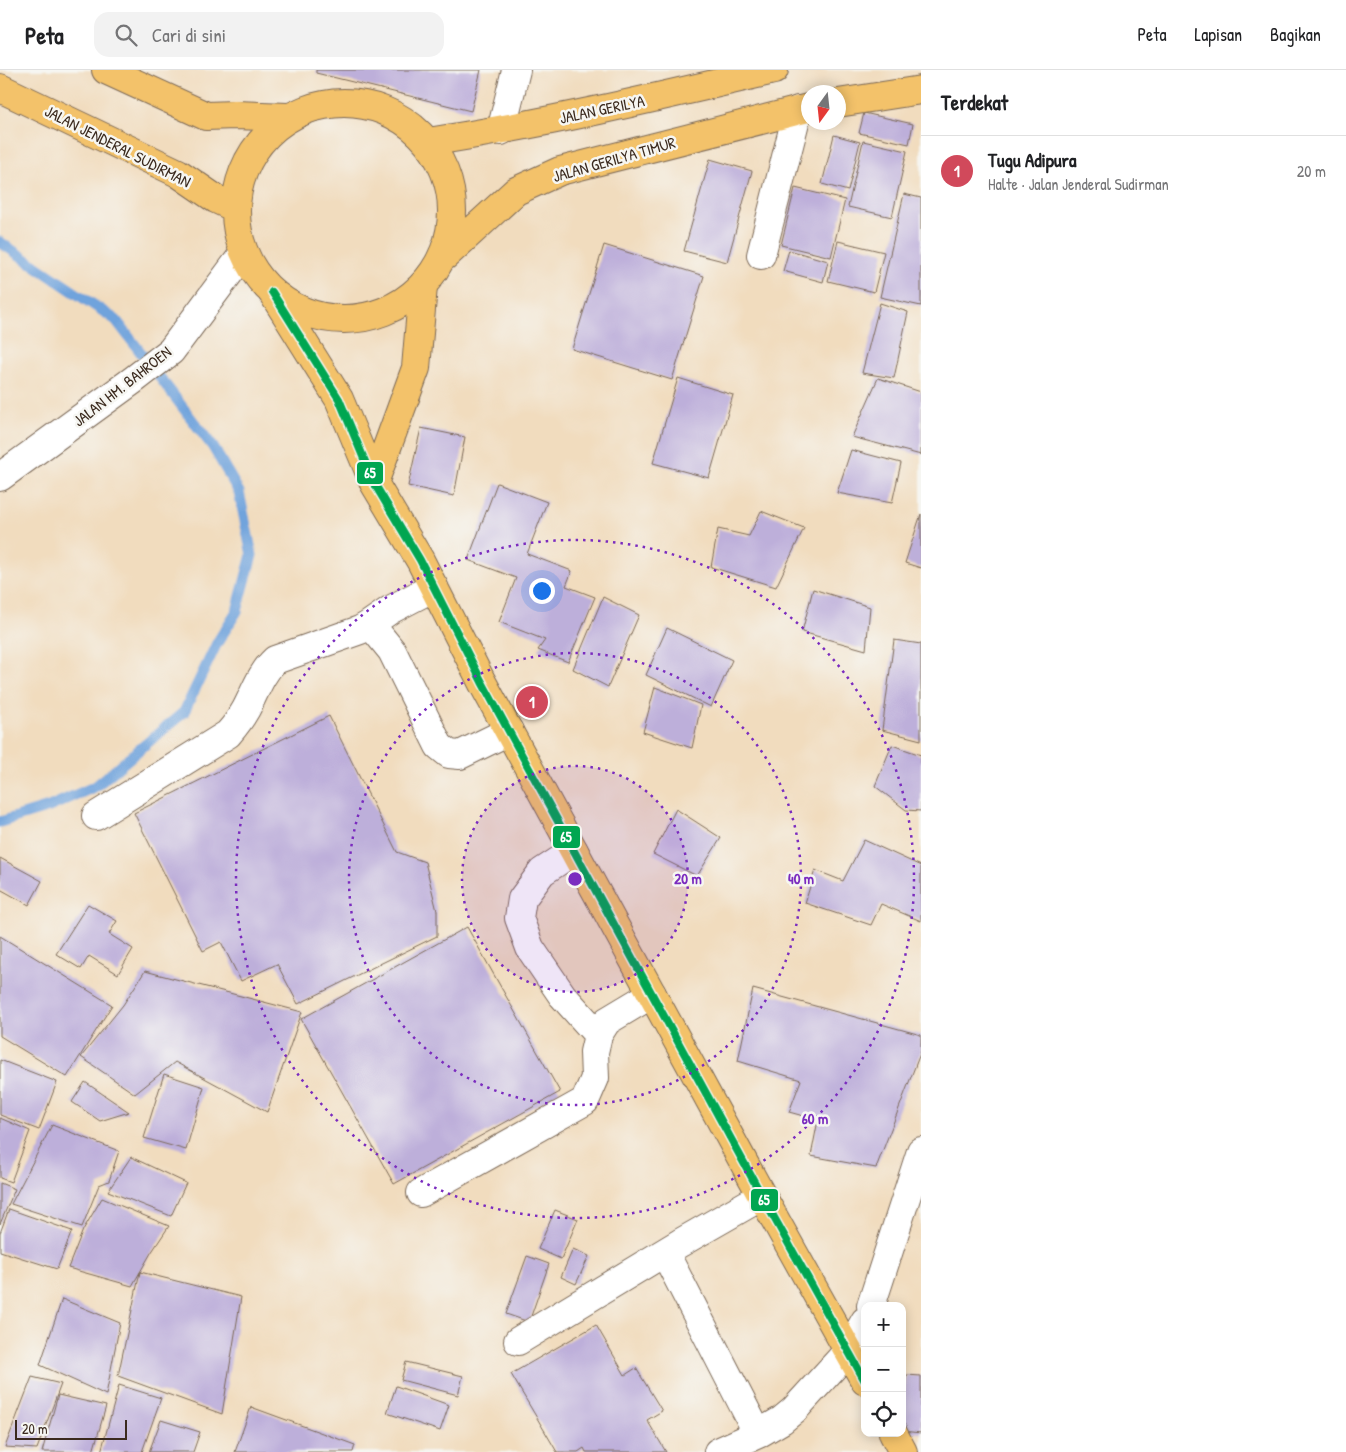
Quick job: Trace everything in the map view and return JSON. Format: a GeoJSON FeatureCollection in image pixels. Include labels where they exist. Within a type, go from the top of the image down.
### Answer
{"type":"FeatureCollection","features":[{"type":"Feature","properties":{"kind":"main road"},"geometry":{"type":"LineString","coordinates":[[106,70],[206,116],[288,117]]}},
{"type":"Feature","properties":{"kind":"main road","name":"JALAN GERILYA"},"geometry":{"type":"LineString","coordinates":[[428,142],[501,131],[774,70]]}},
{"type":"Feature","properties":{"kind":"main road","name":"JALAN JENDERAL SUDIRMAN"},"geometry":{"type":"LineString","coordinates":[[0,88],[178,173],[235,208]]}},
{"type":"Feature","properties":{"kind":"main road"},"geometry":{"type":"LineString","coordinates":[[846,102],[921,90]]}},
{"type":"Feature","properties":{"kind":"main road"},"geometry":{"type":"LineString","coordinates":[[272,292],[300,310],[332,319],[365,317],[396,306],[422,286],[443,257],[452,228],[453,197],[445,168],[428,142],[405,121],[378,107],[347,102],[317,105],[288,117],[260,140],[242,172],[235,208],[237,231],[244,253],[251,267],[272,292],[339,399],[374,483],[434,587],[482,682],[861,1375]]}},
{"type":"Feature","properties":{"kind":"main road","name":"JALAN GERILYA TIMUR"},"geometry":{"type":"LineString","coordinates":[[443,257],[516,191],[560,171],[801,110]]}},
{"type":"Feature","properties":{"kind":"main road"},"geometry":{"type":"LineString","coordinates":[[374,483],[416,368],[422,286]]}},
{"type":"Feature","properties":{"kind":"main road"},"geometry":{"type":"LineString","coordinates":[[895,1437],[903,1452]]}},
{"type":"Feature","properties":{"kind":"street"},"geometry":{"type":"LineString","coordinates":[[501,131],[516,70]]}},
{"type":"Feature","properties":{"kind":"street"},"geometry":{"type":"LineString","coordinates":[[761,255],[801,116]]}},
{"type":"Feature","properties":{"kind":"street","name":"JALAN HM. BAHROEN"},"geometry":{"type":"LineString","coordinates":[[0,476],[171,351],[244,253]]}},
{"type":"Feature","properties":{"kind":"street"},"geometry":{"type":"LineString","coordinates":[[96,816],[228,734],[238,723],[267,667],[274,660],[360,630],[390,610],[434,587]]}},
{"type":"Feature","properties":{"kind":"street"},"geometry":{"type":"LineString","coordinates":[[370,624],[392,651],[439,746],[449,754],[460,755],[509,731]]}},
{"type":"Feature","properties":{"kind":"street"},"geometry":{"type":"LineString","coordinates":[[574,851],[542,872],[522,899],[519,918],[530,948],[556,988],[598,1035]]}},
{"type":"Feature","properties":{"kind":"street"},"geometry":{"type":"LineString","coordinates":[[421,1193],[585,1101],[594,1078],[594,1052],[598,1035],[607,1021],[652,994]]}},
{"type":"Feature","properties":{"kind":"street"},"geometry":{"type":"LineString","coordinates":[[872,1302],[921,1150]]}},
{"type":"Feature","properties":{"kind":"street"},"geometry":{"type":"LineString","coordinates":[[518,1341],[762,1196]]}},
{"type":"Feature","properties":{"kind":"street"},"geometry":{"type":"LineString","coordinates":[[665,1253],[758,1434]]}},
{"type":"Feature","properties":{"kind":"street"},"geometry":{"type":"LineString","coordinates":[[718,1452],[758,1434],[782,1420],[794,1410],[848,1351],[861,1328]]}},
{"type":"Feature","properties":{"kind":"building"},"geometry":{"type":"Polygon","coordinates":[[[316,70],[481,70],[471,111],[316,73],[316,70]]]}},
{"type":"Feature","properties":{"kind":"building"},"geometry":{"type":"Polygon","coordinates":[[[864,113],[913,124],[909,144],[859,133],[864,113]]]}},
{"type":"Feature","properties":{"kind":"building"},"geometry":{"type":"Polygon","coordinates":[[[834,135],[860,142],[848,191],[822,184],[834,135]]]}},
{"type":"Feature","properties":{"kind":"building"},"geometry":{"type":"Polygon","coordinates":[[[863,141],[907,151],[892,217],[848,207],[863,141]]]}},
{"type":"Feature","properties":{"kind":"building"},"geometry":{"type":"Polygon","coordinates":[[[710,159],[752,171],[727,262],[684,251],[710,159]]]}},
{"type":"Feature","properties":{"kind":"building"},"geometry":{"type":"Polygon","coordinates":[[[795,188],[845,200],[831,257],[781,245],[795,188]]]}},
{"type":"Feature","properties":{"kind":"building"},"geometry":{"type":"Polygon","coordinates":[[[904,194],[921,198],[921,306],[880,297],[904,194]]]}},
{"type":"Feature","properties":{"kind":"building"},"geometry":{"type":"Polygon","coordinates":[[[838,241],[884,252],[874,292],[828,281],[838,241]]]}},
{"type":"Feature","properties":{"kind":"building"},"geometry":{"type":"Polygon","coordinates":[[[604,245],[704,276],[672,380],[572,349],[604,245]]]}},
{"type":"Feature","properties":{"kind":"building"},"geometry":{"type":"Polygon","coordinates":[[[789,250],[828,261],[823,282],[783,271],[789,250]]]}},
{"type":"Feature","properties":{"kind":"building"},"geometry":{"type":"Polygon","coordinates":[[[880,303],[908,312],[894,378],[862,373],[880,303]]]}},
{"type":"Feature","properties":{"kind":"building"},"geometry":{"type":"Polygon","coordinates":[[[678,378],[733,395],[709,478],[653,463],[678,378]]]}},
{"type":"Feature","properties":{"kind":"building"},"geometry":{"type":"Polygon","coordinates":[[[878,378],[921,392],[921,455],[852,437],[878,378]]]}},
{"type":"Feature","properties":{"kind":"building"},"geometry":{"type":"Polygon","coordinates":[[[421,428],[465,437],[454,496],[408,486],[421,428]]]}},
{"type":"Feature","properties":{"kind":"building"},"geometry":{"type":"Polygon","coordinates":[[[851,450],[901,463],[892,503],[837,493],[851,450]]]}},
{"type":"Feature","properties":{"kind":"building"},"geometry":{"type":"Polygon","coordinates":[[[497,483],[547,502],[527,554],[572,571],[566,586],[595,597],[568,662],[538,650],[545,640],[499,622],[516,578],[468,560],[497,483]]]}},
{"type":"Feature","properties":{"kind":"building"},"geometry":{"type":"Polygon","coordinates":[[[761,511],[804,528],[776,587],[711,567],[718,529],[749,536],[761,511]]]}},
{"type":"Feature","properties":{"kind":"building"},"geometry":{"type":"Polygon","coordinates":[[[921,514],[921,568],[905,563],[921,514]]]}},
{"type":"Feature","properties":{"kind":"building"},"geometry":{"type":"Polygon","coordinates":[[[813,589],[870,607],[866,650],[802,632],[813,589]]]}},
{"type":"Feature","properties":{"kind":"building"},"geometry":{"type":"Polygon","coordinates":[[[603,597],[639,615],[608,687],[573,669],[603,597]]]}},
{"type":"Feature","properties":{"kind":"building"},"geometry":{"type":"Polygon","coordinates":[[[667,628],[732,660],[711,707],[646,675],[667,628]]]}},
{"type":"Feature","properties":{"kind":"building"},"geometry":{"type":"Polygon","coordinates":[[[894,640],[921,644],[921,740],[882,730],[894,640]]]}},
{"type":"Feature","properties":{"kind":"building"},"geometry":{"type":"Polygon","coordinates":[[[655,687],[701,705],[692,748],[643,732],[655,687]]]}},
{"type":"Feature","properties":{"kind":"building"},"geometry":{"type":"Polygon","coordinates":[[[329,716],[397,852],[425,862],[437,911],[437,936],[298,1004],[277,964],[241,981],[221,942],[203,951],[134,813],[329,716]]]}},
{"type":"Feature","properties":{"kind":"building"},"geometry":{"type":"Polygon","coordinates":[[[892,745],[921,755],[921,811],[906,810],[875,786],[892,745]]]}},
{"type":"Feature","properties":{"kind":"building"},"geometry":{"type":"Polygon","coordinates":[[[676,809],[721,838],[697,876],[653,854],[676,809]]]}},
{"type":"Feature","properties":{"kind":"building"},"geometry":{"type":"Polygon","coordinates":[[[864,840],[921,866],[921,921],[881,904],[871,925],[805,903],[815,870],[843,881],[864,840]]]}},
{"type":"Feature","properties":{"kind":"building"},"geometry":{"type":"Polygon","coordinates":[[[0,858],[42,881],[29,905],[0,889],[0,858]]]}},
{"type":"Feature","properties":{"kind":"building"},"geometry":{"type":"Polygon","coordinates":[[[88,904],[117,921],[109,934],[133,949],[118,974],[89,956],[81,969],[56,954],[88,904]]]}},
{"type":"Feature","properties":{"kind":"building"},"geometry":{"type":"Polygon","coordinates":[[[467,927],[560,1092],[394,1184],[301,1019],[467,927]]]}},
{"type":"Feature","properties":{"kind":"building"},"geometry":{"type":"Polygon","coordinates":[[[0,936],[112,1005],[67,1077],[0,1036],[0,936]]]}},
{"type":"Feature","properties":{"kind":"building"},"geometry":{"type":"Polygon","coordinates":[[[145,971],[302,1012],[267,1112],[175,1062],[135,1094],[81,1057],[123,1005],[145,971]]]}},
{"type":"Feature","properties":{"kind":"building"},"geometry":{"type":"Polygon","coordinates":[[[753,989],[921,1035],[921,1051],[876,1168],[811,1156],[818,1120],[789,1112],[801,1080],[738,1061],[753,989]]]}},
{"type":"Feature","properties":{"kind":"building"},"geometry":{"type":"Polygon","coordinates":[[[0,1060],[57,1082],[39,1130],[0,1115],[0,1060]]]}},
{"type":"Feature","properties":{"kind":"building"},"geometry":{"type":"Polygon","coordinates":[[[164,1074],[204,1087],[186,1150],[144,1138],[164,1074]]]}},
{"type":"Feature","properties":{"kind":"building"},"geometry":{"type":"Polygon","coordinates":[[[85,1082],[129,1112],[100,1121],[72,1102],[85,1082]]]}},
{"type":"Feature","properties":{"kind":"building"},"geometry":{"type":"Polygon","coordinates":[[[0,1118],[30,1131],[11,1182],[0,1178],[0,1118]]]}},
{"type":"Feature","properties":{"kind":"building"},"geometry":{"type":"Polygon","coordinates":[[[52,1125],[119,1151],[109,1181],[99,1185],[82,1227],[11,1204],[52,1125]]]}},
{"type":"Feature","properties":{"kind":"building"},"geometry":{"type":"Polygon","coordinates":[[[131,1157],[186,1183],[171,1216],[108,1191],[131,1157]]]}},
{"type":"Feature","properties":{"kind":"building"},"geometry":{"type":"Polygon","coordinates":[[[0,1183],[15,1189],[0,1224],[0,1183]]]}},
{"type":"Feature","properties":{"kind":"building"},"geometry":{"type":"Polygon","coordinates":[[[102,1198],[169,1226],[132,1286],[68,1268],[83,1230],[102,1198]]]}},
{"type":"Feature","properties":{"kind":"building"},"geometry":{"type":"Polygon","coordinates":[[[9,1209],[72,1231],[57,1269],[0,1251],[0,1233],[9,1209]]]}},
{"type":"Feature","properties":{"kind":"building"},"geometry":{"type":"Polygon","coordinates":[[[555,1210],[578,1219],[561,1259],[538,1249],[555,1210]]]}},
{"type":"Feature","properties":{"kind":"building"},"geometry":{"type":"Polygon","coordinates":[[[573,1249],[589,1256],[576,1284],[561,1277],[573,1249]]]}},
{"type":"Feature","properties":{"kind":"building"},"geometry":{"type":"Polygon","coordinates":[[[527,1256],[549,1264],[529,1322],[506,1314],[527,1256]]]}},
{"type":"Feature","properties":{"kind":"building"},"geometry":{"type":"Polygon","coordinates":[[[140,1272],[241,1297],[222,1414],[118,1376],[140,1272]]]}},
{"type":"Feature","properties":{"kind":"building"},"geometry":{"type":"Polygon","coordinates":[[[62,1299],[120,1323],[106,1395],[40,1365],[62,1299]]]}},
{"type":"Feature","properties":{"kind":"building"},"geometry":{"type":"Polygon","coordinates":[[[596,1325],[625,1375],[636,1368],[662,1411],[647,1420],[666,1452],[586,1452],[584,1448],[578,1452],[557,1452],[511,1374],[596,1325]]]}},
{"type":"Feature","properties":{"kind":"building"},"geometry":{"type":"Polygon","coordinates":[[[406,1362],[463,1376],[458,1395],[401,1380],[406,1362]]]}},
{"type":"Feature","properties":{"kind":"building"},"geometry":{"type":"Polygon","coordinates":[[[906,1375],[921,1376],[921,1433],[906,1431],[906,1375]]]}},
{"type":"Feature","properties":{"kind":"building"},"geometry":{"type":"Polygon","coordinates":[[[32,1377],[61,1384],[37,1449],[5,1447],[32,1377]]]}},
{"type":"Feature","properties":{"kind":"building"},"geometry":{"type":"Polygon","coordinates":[[[119,1385],[161,1398],[142,1452],[101,1452],[119,1385]]]}},
{"type":"Feature","properties":{"kind":"building"},"geometry":{"type":"Polygon","coordinates":[[[396,1386],[449,1405],[440,1431],[387,1413],[396,1386]]]}},
{"type":"Feature","properties":{"kind":"building"},"geometry":{"type":"Polygon","coordinates":[[[58,1395],[106,1406],[93,1452],[42,1452],[58,1395]]]}},
{"type":"Feature","properties":{"kind":"building"},"geometry":{"type":"Polygon","coordinates":[[[251,1407],[355,1445],[353,1452],[235,1452],[251,1407]]]}},
{"type":"Feature","properties":{"kind":"building"},"geometry":{"type":"Polygon","coordinates":[[[161,1420],[200,1432],[193,1452],[149,1452],[161,1420]]]}},
{"type":"Feature","properties":{"kind":"waterway"},"geometry":{"type":"LineString","coordinates":[[0,242],[116,320],[213,447],[239,492],[252,555],[237,611],[217,643],[184,712],[96,786],[49,807],[0,822]]}},
{"type":"Feature","properties":{"kind":"transit line","name":"65"},"geometry":{"type":"LineString","coordinates":[[272,292],[339,399],[374,483],[420,560],[482,682],[861,1374]]}},
{"type":"Feature","properties":{"kind":"place","name":"Tugu Adipura"},"geometry":{"type":"Point","coordinates":[532,702]}}]}
